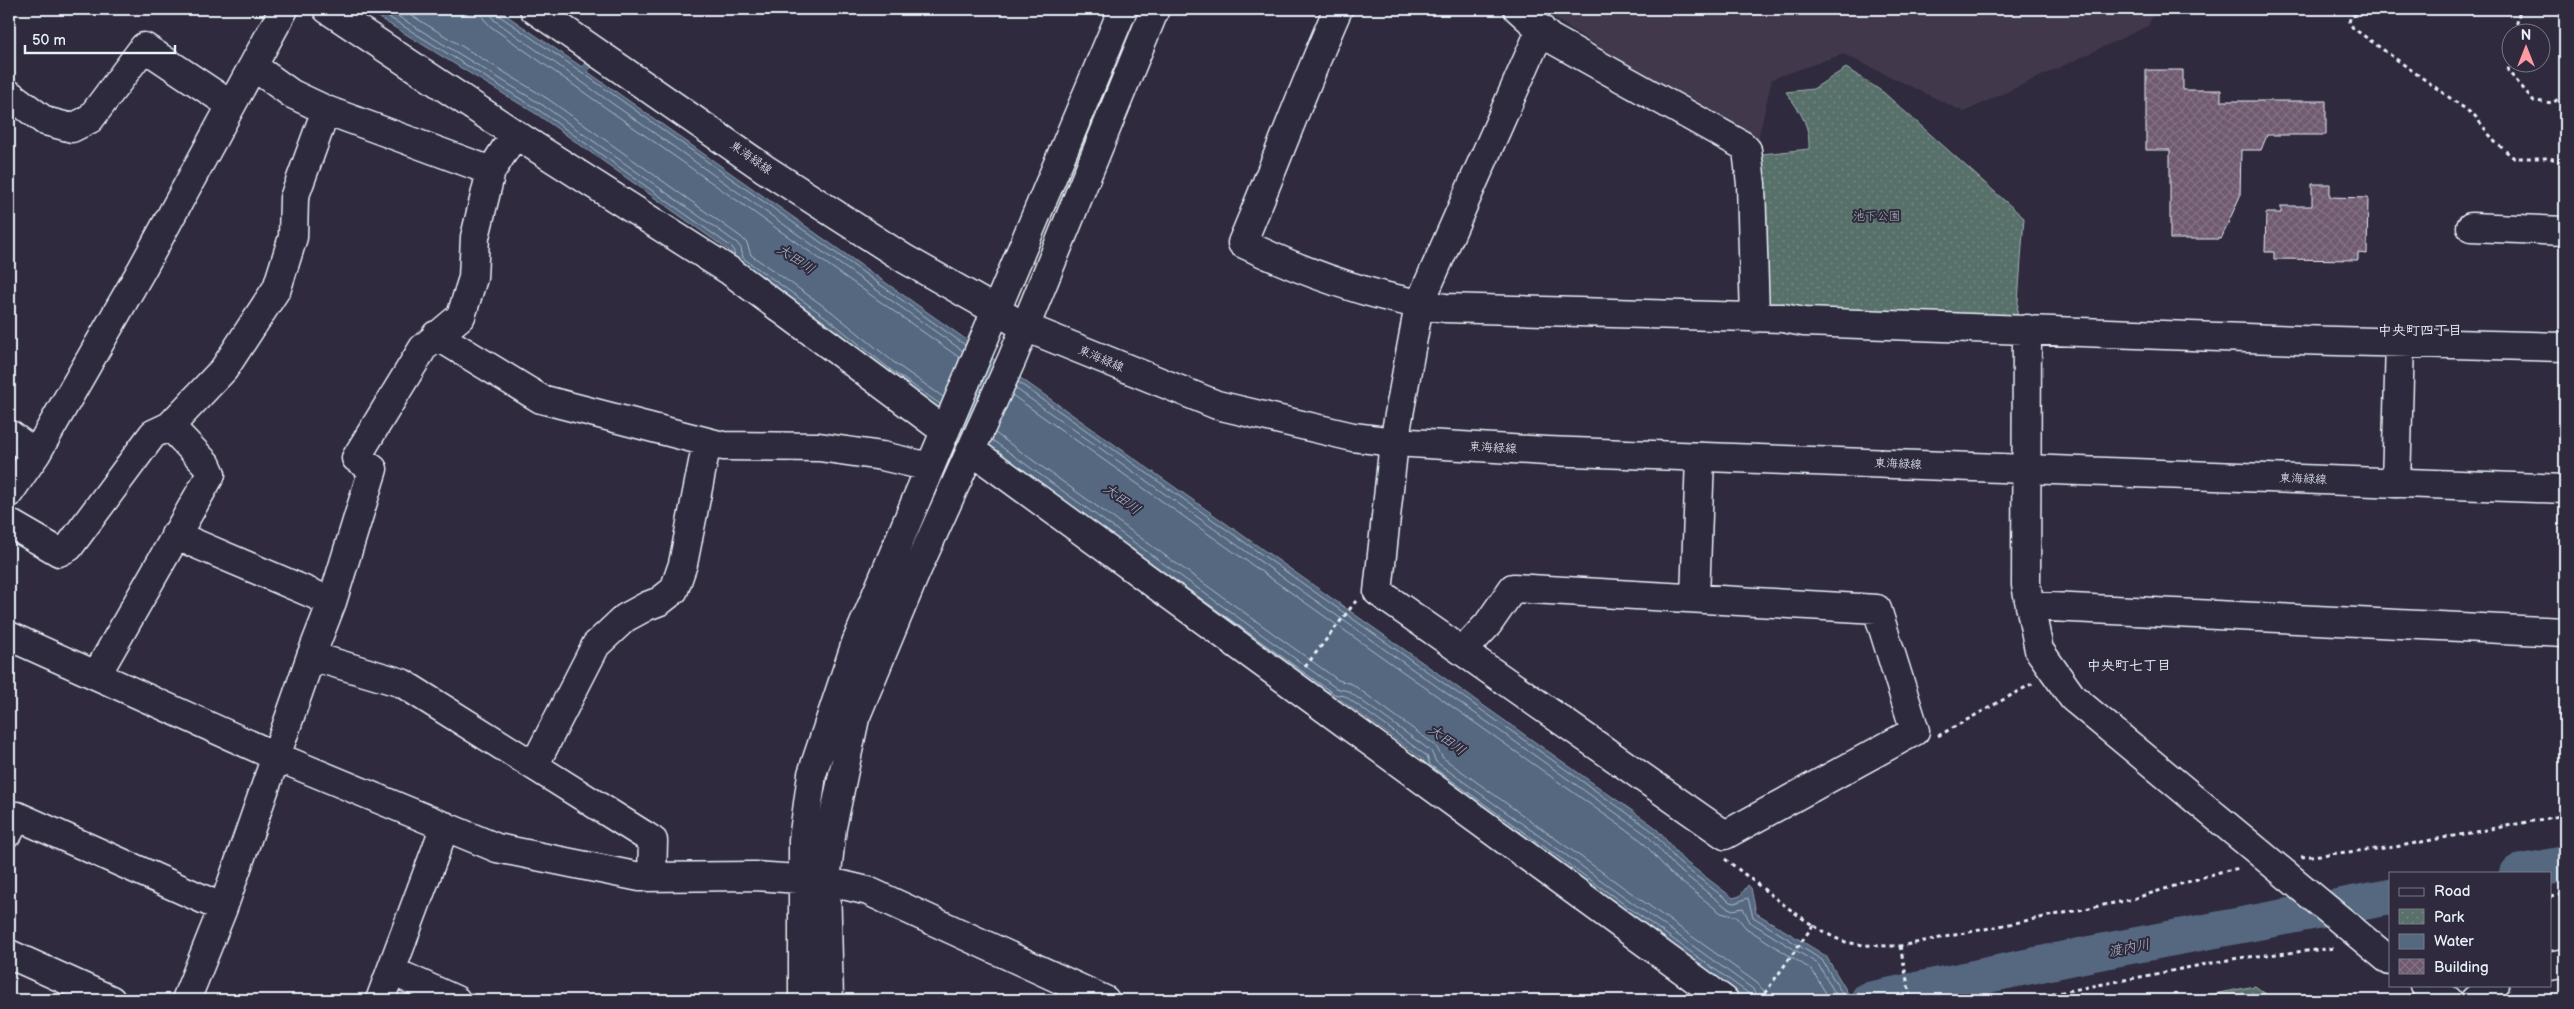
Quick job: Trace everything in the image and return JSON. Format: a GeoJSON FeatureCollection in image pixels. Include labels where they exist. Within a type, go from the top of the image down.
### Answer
{"type":"FeatureCollection","features":[{"type":"Feature","properties":{"kind":"street"},"geometry":{"type":"LineString","coordinates":[[9,493],[36,454],[142,269],[284,9]]}},
{"type":"Feature","properties":{"kind":"street"},"geometry":{"type":"LineString","coordinates":[[327,9],[515,134],[730,271],[947,428]]}},
{"type":"Feature","properties":{"kind":"street","name":"東海緑線"},"geometry":{"type":"LineString","coordinates":[[534,9],[765,169],[906,259],[1025,327],[1217,405],[1353,437],[1394,442],[1700,457],[2565,489]]}},
{"type":"Feature","properties":{"kind":"street"},"geometry":{"type":"LineString","coordinates":[[829,1000],[815,881],[803,840],[812,774],[856,643],[1123,9]]}},
{"type":"Feature","properties":{"kind":"street"},"geometry":{"type":"LineString","coordinates":[[803,1000],[815,881],[832,828],[855,718],[877,661],[1012,359],[1155,9]]}},
{"type":"Feature","properties":{"kind":"street"},"geometry":{"type":"LineString","coordinates":[[1338,9],[1309,75],[1274,169],[1242,243],[1329,278],[1419,305],[1445,308],[1783,318],[1804,322],[2565,347]]}},
{"type":"Feature","properties":{"kind":"street"},"geometry":{"type":"LineString","coordinates":[[1518,9],[1550,38],[1624,77],[1742,145],[1747,150],[1751,184],[1755,318]]}},
{"type":"Feature","properties":{"kind":"street"},"geometry":{"type":"LineString","coordinates":[[1464,650],[1488,624],[1513,588],[1877,609],[1915,731],[1725,835],[1464,650],[1378,592],[1394,442],[1419,305],[1541,29]]}},
{"type":"Feature","properties":{"kind":"street"},"geometry":{"type":"LineString","coordinates":[[9,94],[45,121],[72,128],[90,119],[144,47],[231,105]]}},
{"type":"Feature","properties":{"kind":"street"},"geometry":{"type":"LineString","coordinates":[[253,66],[292,94],[326,110],[491,171]]}},
{"type":"Feature","properties":{"kind":"street"},"geometry":{"type":"LineString","coordinates":[[9,523],[58,552],[69,547],[153,434],[170,426],[224,369],[277,288],[293,237],[294,198],[326,110]]}},
{"type":"Feature","properties":{"kind":"street"},"geometry":{"type":"LineString","coordinates":[[186,1000],[222,908],[275,756],[332,602],[373,469],[356,458],[423,348],[436,335],[461,316],[473,278],[475,237],[491,171],[515,134]]}},
{"type":"Feature","properties":{"kind":"street"},"geometry":{"type":"LineString","coordinates":[[2471,227],[2565,232]]}},
{"type":"Feature","properties":{"kind":"street"},"geometry":{"type":"LineString","coordinates":[[2027,329],[2028,468],[2026,585],[2039,650],[2073,698],[2389,960]]}},
{"type":"Feature","properties":{"kind":"street"},"geometry":{"type":"LineString","coordinates":[[436,335],[541,399],[723,446],[819,447],[882,456],[930,467]]}},
{"type":"Feature","properties":{"kind":"street"},"geometry":{"type":"LineString","coordinates":[[2396,483],[2400,343]]}},
{"type":"Feature","properties":{"kind":"street"},"geometry":{"type":"LineString","coordinates":[[97,674],[211,474],[207,465],[170,426]]}},
{"type":"Feature","properties":{"kind":"street"},"geometry":{"type":"LineString","coordinates":[[9,434],[36,454]]}},
{"type":"Feature","properties":{"kind":"street"},"geometry":{"type":"LineString","coordinates":[[534,766],[596,645],[625,618],[660,601],[674,590],[683,564],[707,442]]}},
{"type":"Feature","properties":{"kind":"street"},"geometry":{"type":"LineString","coordinates":[[973,446],[1724,1000]]}},
{"type":"Feature","properties":{"kind":"street"},"geometry":{"type":"LineString","coordinates":[[1695,598],[1700,457]]}},
{"type":"Feature","properties":{"kind":"street"},"geometry":{"type":"LineString","coordinates":[[175,535],[332,602]]}},
{"type":"Feature","properties":{"kind":"street"},"geometry":{"type":"LineString","coordinates":[[2030,606],[2565,632]]}},
{"type":"Feature","properties":{"kind":"street"},"geometry":{"type":"LineString","coordinates":[[9,636],[97,674],[275,756],[497,848],[640,877],[755,876],[815,881],[868,892],[1105,1000]]}},
{"type":"Feature","properties":{"kind":"street"},"geometry":{"type":"LineString","coordinates":[[311,656],[402,683],[653,842],[652,877]]}},
{"type":"Feature","properties":{"kind":"street"},"geometry":{"type":"LineString","coordinates":[[9,832],[17,816],[222,908]]}},
{"type":"Feature","properties":{"kind":"street"},"geometry":{"type":"LineString","coordinates":[[380,1000],[445,826]]}},
{"type":"Feature","properties":{"kind":"street"},"geometry":{"type":"LineString","coordinates":[[9,954],[110,1000]]}},
{"type":"Feature","properties":{"kind":"street"},"geometry":{"type":"LineString","coordinates":[[2552,966],[2565,963]]}},
{"type":"Feature","properties":{"kind":"street"},"geometry":{"type":"LineString","coordinates":[[392,972],[456,1000]]}},
{"type":"Feature","properties":{"kind":"street"},"geometry":{"type":"LineString","coordinates":[[2427,986],[2448,1000]]}},
{"type":"Feature","properties":{"kind":"street"},"geometry":{"type":"LineString","coordinates":[[2475,1000],[2494,986]]}},
{"type":"Feature","properties":{"kind":"path"},"geometry":{"type":"LineString","coordinates":[[2371,9],[2360,15],[2351,16],[2349,22],[2353,28],[2475,116],[2495,142],[2514,158],[2549,158],[2565,162]]}},
{"type":"Feature","properties":{"kind":"path"},"geometry":{"type":"LineString","coordinates":[[2517,22],[2520,9]]}},
{"type":"Feature","properties":{"kind":"path"},"geometry":{"type":"LineString","coordinates":[[2509,72],[2534,101],[2553,103],[2565,93]]}},
{"type":"Feature","properties":{"kind":"path"},"geometry":{"type":"LineString","coordinates":[[1300,674],[1356,601]]}},
{"type":"Feature","properties":{"kind":"path"},"geometry":{"type":"LineString","coordinates":[[1722,857],[1814,924],[1844,942],[1900,946],[2129,900],[2223,871],[2277,866],[2314,855],[2395,848],[2565,815]]}},
{"type":"Feature","properties":{"kind":"path"},"geometry":{"type":"LineString","coordinates":[[2552,897],[2565,894]]}},
{"type":"Feature","properties":{"kind":"path"},"geometry":{"type":"LineString","coordinates":[[1760,1000],[1814,924]]}},
{"type":"Feature","properties":{"kind":"path"},"geometry":{"type":"LineString","coordinates":[[2021,1000],[2238,958],[2344,947],[2368,942]]}},
{"type":"Feature","properties":{"kind":"path"},"geometry":{"type":"LineString","coordinates":[[1900,946],[1911,1000]]}},
{"type":"Feature","properties":{"kind":"shaded area"},"geometry":{"type":"Polygon","coordinates":[[[1540,9],[2155,9],[2148,26],[1964,112],[1843,54],[1772,79],[1757,144],[1540,9]]]}},
{"type":"Feature","properties":{"kind":"green space","name":"池下公園"},"geometry":{"type":"Polygon","coordinates":[[[1846,68],[1883,92],[2024,218],[2017,316],[1767,309],[1762,154],[1809,149],[1806,125],[1800,112],[1786,92],[1813,89],[1846,68]]]}},
{"type":"Feature","properties":{"kind":"green space"},"geometry":{"type":"Polygon","coordinates":[[[2255,986],[2274,1000],[2183,1000],[2255,986]]]}},
{"type":"Feature","properties":{"kind":"water","name":"大田川"},"geometry":{"type":"Polygon","coordinates":[[[342,9],[497,9],[582,67],[586,61],[592,65],[588,72],[1655,827],[1682,859],[1733,898],[1740,896],[1748,885],[1751,888],[1756,913],[1826,956],[1852,1000],[1749,1000],[1423,766],[1424,760],[1341,700],[1333,699],[884,379],[729,263],[731,252],[538,115],[376,16],[358,18],[342,9]]]}},
{"type":"Feature","properties":{"kind":"building"},"geometry":{"type":"Polygon","coordinates":[[[2146,70],[2183,70],[2183,90],[2221,90],[2221,101],[2326,101],[2326,135],[2267,135],[2261,150],[2241,150],[2240,196],[2221,239],[2170,239],[2170,150],[2146,150],[2146,70]]]}},
{"type":"Feature","properties":{"kind":"building"},"geometry":{"type":"Polygon","coordinates":[[[2312,184],[2330,184],[2330,197],[2368,198],[2367,254],[2358,253],[2358,260],[2274,259],[2274,252],[2265,252],[2266,213],[2281,213],[2281,206],[2312,206],[2312,184]]]}},
{"type":"Feature","properties":{"kind":"waterway","name":"渡内川"},"geometry":{"type":"LineString","coordinates":[[2523,872],[2565,864]]}},
{"type":"Feature","properties":{"kind":"waterway","name":"渡内川"},"geometry":{"type":"LineString","coordinates":[[1868,1000],[2089,954],[2389,897]]}},
{"type":"Feature","properties":{"kind":"district","name":"中央町四丁目"},"geometry":{"type":"Point","coordinates":[2420,330]}},
{"type":"Feature","properties":{"kind":"district","name":"中央町七丁目"},"geometry":{"type":"Point","coordinates":[2129,665]}}]}
